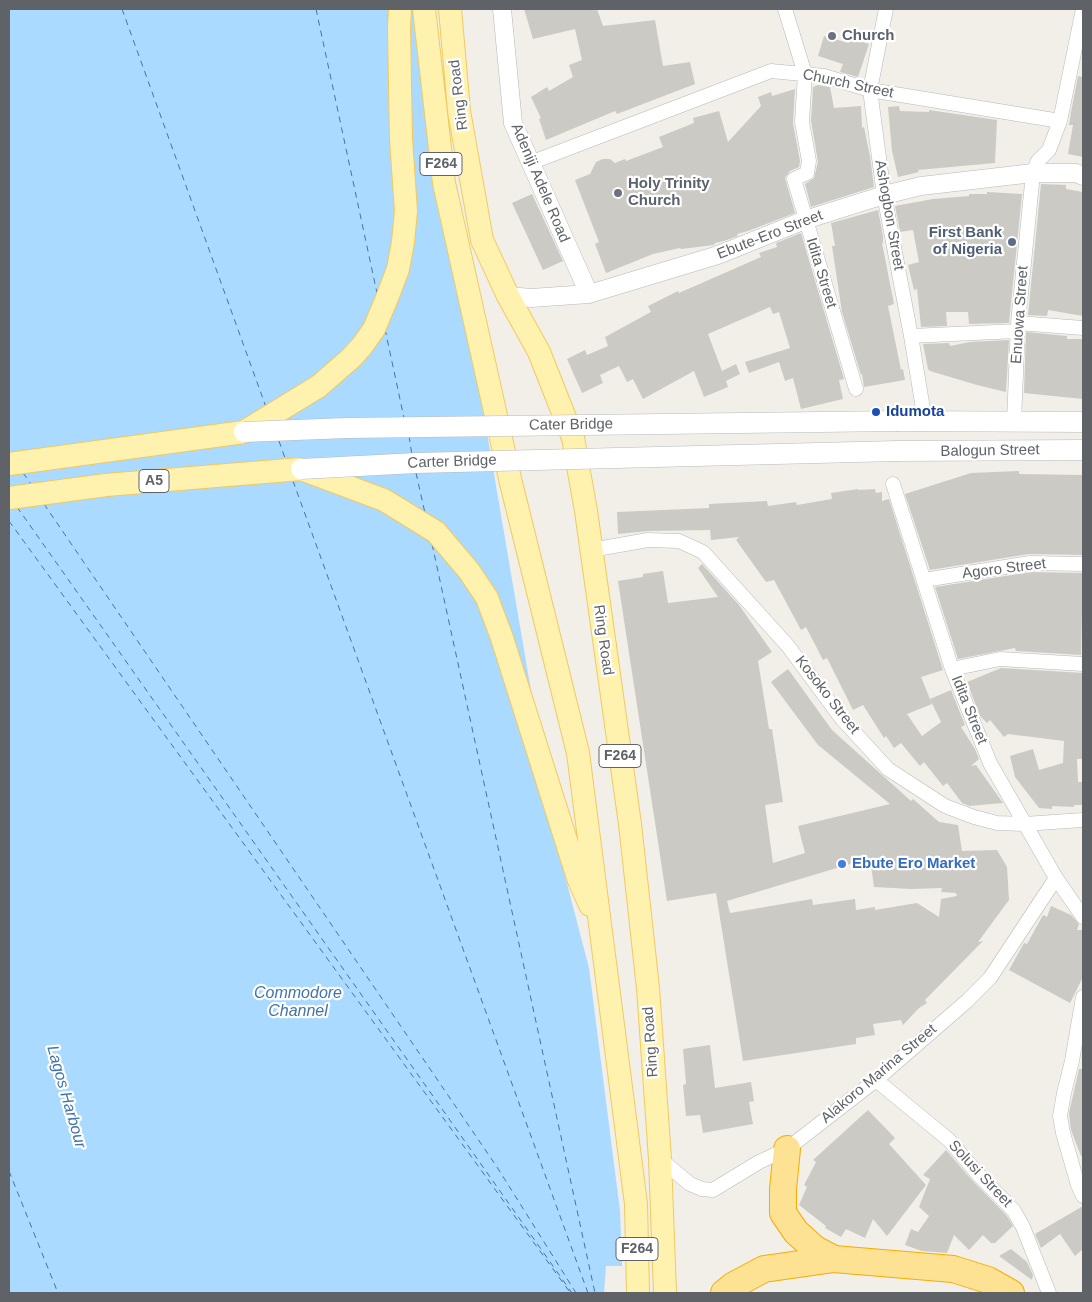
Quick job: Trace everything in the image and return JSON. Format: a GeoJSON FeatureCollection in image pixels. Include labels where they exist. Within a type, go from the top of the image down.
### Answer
{"type":"FeatureCollection","features":[{"type":"Feature","properties":{"kind":"highway"},"geometry":{"type":"LineString","coordinates":[[787,1149],[783,1213],[796,1232],[815,1249],[834,1259]]}},
{"type":"Feature","properties":{"kind":"highway"},"geometry":{"type":"LineString","coordinates":[[724,1293],[734,1285],[764,1269],[834,1259],[953,1269],[988,1280],[1011,1293]]}},
{"type":"Feature","properties":{"kind":"main road"},"geometry":{"type":"LineString","coordinates":[[9,464],[244,432],[319,386],[351,358],[374,329],[398,269],[406,211],[401,139],[398,28],[400,9]]}},
{"type":"Feature","properties":{"kind":"main road","name":"Ring Road"},"geometry":{"type":"LineString","coordinates":[[424,9],[444,183],[511,483],[578,753],[636,1204],[638,1293]]}},
{"type":"Feature","properties":{"kind":"main road","name":"Ring Road"},"geometry":{"type":"LineString","coordinates":[[450,9],[459,111],[482,240],[508,296],[538,352],[573,438],[591,550],[631,834],[648,988],[660,1159],[665,1293]]}},
{"type":"Feature","properties":{"kind":"main road","name":"Cater Bridge"},"geometry":{"type":"LineString","coordinates":[[244,432],[347,428],[898,421],[1083,422]]}},
{"type":"Feature","properties":{"kind":"main road","name":"Balogun Street"},"geometry":{"type":"LineString","coordinates":[[897,451],[1083,450]]}},
{"type":"Feature","properties":{"kind":"main road","name":"Carter Bridge"},"geometry":{"type":"LineString","coordinates":[[9,498],[106,485],[301,468],[416,463],[897,451]]}},
{"type":"Feature","properties":{"kind":"main road"},"geometry":{"type":"LineString","coordinates":[[301,468],[384,500],[436,532],[469,571],[487,598],[502,638],[578,878],[600,927]]}},
{"type":"Feature","properties":{"kind":"street","name":"Adeniji Adele Road"},"geometry":{"type":"LineString","coordinates":[[502,9],[513,122],[589,294]]}},
{"type":"Feature","properties":{"kind":"street"},"geometry":{"type":"LineString","coordinates":[[785,9],[805,74]]}},
{"type":"Feature","properties":{"kind":"street","name":"Ashogbon Street"},"geometry":{"type":"LineString","coordinates":[[886,9],[870,90],[884,195],[911,336],[924,421]]}},
{"type":"Feature","properties":{"kind":"street","name":"Enuowa Street"},"geometry":{"type":"LineString","coordinates":[[1014,422],[1017,327],[1033,173],[1038,161],[1049,150],[1060,121],[1083,9]]}},
{"type":"Feature","properties":{"kind":"street","name":"Church Street"},"geometry":{"type":"LineString","coordinates":[[530,163],[771,71],[824,76],[870,90],[1060,121]]}},
{"type":"Feature","properties":{"kind":"street","name":"Idita Street"},"geometry":{"type":"LineString","coordinates":[[805,74],[802,122],[809,161],[806,173],[794,179],[856,390]]}},
{"type":"Feature","properties":{"kind":"street","name":"Ebute-Ero Street"},"geometry":{"type":"LineString","coordinates":[[508,296],[531,298],[589,294],[718,255],[805,220],[884,195],[921,186],[1033,173],[1076,173],[1083,176]]}},
{"type":"Feature","properties":{"kind":"street"},"geometry":{"type":"LineString","coordinates":[[911,336],[1017,327],[1083,328]]}},
{"type":"Feature","properties":{"kind":"street","name":"Idita Street"},"geometry":{"type":"LineString","coordinates":[[893,484],[952,669],[990,763],[1056,878],[1083,915]]}},
{"type":"Feature","properties":{"kind":"street","name":"Kosoko Street"},"geometry":{"type":"LineString","coordinates":[[591,550],[648,540],[679,541],[703,552],[788,646],[842,719],[888,768],[945,806],[997,823],[1024,824],[1083,820]]}},
{"type":"Feature","properties":{"kind":"street","name":"Agoro Street"},"geometry":{"type":"LineString","coordinates":[[924,580],[1030,563],[1083,564]]}},
{"type":"Feature","properties":{"kind":"street"},"geometry":{"type":"LineString","coordinates":[[952,669],[1000,659],[1083,664]]}},
{"type":"Feature","properties":{"kind":"street","name":"Alakoro Marina Street"},"geometry":{"type":"LineString","coordinates":[[660,1159],[690,1184],[702,1189],[712,1190],[760,1162],[787,1149],[876,1080],[967,1001],[990,978],[1056,878]]}},
{"type":"Feature","properties":{"kind":"street"},"geometry":{"type":"LineString","coordinates":[[1083,997],[1060,1116],[1063,1133],[1083,1196]]}},
{"type":"Feature","properties":{"kind":"street","name":"Solusi Street"},"geometry":{"type":"LineString","coordinates":[[876,1080],[949,1140],[977,1173],[1014,1210],[1023,1227],[1048,1293]]}},
{"type":"Feature","properties":{"kind":"water","name":"Commodore Channel"},"geometry":{"type":"Polygon","coordinates":[[[9,9],[420,9],[452,228],[558,849],[589,968],[620,1211],[622,1266],[606,1266],[604,1293],[9,1293],[9,9]]]}},
{"type":"Feature","properties":{"kind":"building"},"geometry":{"type":"Polygon","coordinates":[[[524,9],[597,9],[603,26],[655,20],[663,66],[690,62],[695,84],[617,114],[615,111],[546,140],[539,119],[541,118],[531,97],[547,87],[549,91],[573,77],[569,65],[582,60],[575,29],[533,39],[524,9]]]}},
{"type":"Feature","properties":{"kind":"building"},"geometry":{"type":"Polygon","coordinates":[[[824,36],[849,43],[851,38],[869,44],[858,77],[840,72],[843,64],[818,56],[824,36]]]}},
{"type":"Feature","properties":{"kind":"building"},"geometry":{"type":"Polygon","coordinates":[[[1078,76],[1083,77],[1083,157],[1068,154],[1073,125],[1069,125],[1078,76]]]}},
{"type":"Feature","properties":{"kind":"building"},"geometry":{"type":"Polygon","coordinates":[[[818,85],[830,87],[834,108],[861,106],[862,128],[864,127],[870,156],[874,187],[811,207],[805,184],[814,178],[818,162],[811,121],[813,87],[818,85]]]}},
{"type":"Feature","properties":{"kind":"building"},"geometry":{"type":"Polygon","coordinates":[[[795,89],[793,123],[800,161],[799,167],[790,171],[785,178],[795,213],[737,234],[738,236],[715,243],[714,245],[680,248],[653,254],[606,273],[595,244],[599,242],[575,180],[590,174],[596,162],[603,159],[610,159],[615,163],[625,159],[626,161],[663,147],[659,137],[694,123],[693,118],[719,111],[728,142],[761,106],[758,97],[771,92],[772,96],[795,89]]]}},
{"type":"Feature","properties":{"kind":"building"},"geometry":{"type":"Polygon","coordinates":[[[899,106],[900,111],[929,112],[929,110],[997,120],[995,163],[918,170],[919,172],[898,177],[892,151],[888,107],[899,106]]]}},
{"type":"Feature","properties":{"kind":"building"},"geometry":{"type":"Polygon","coordinates":[[[1041,184],[1066,185],[1066,189],[1083,192],[1083,316],[1048,310],[1047,316],[1028,315],[1041,184]]]}},
{"type":"Feature","properties":{"kind":"building"},"geometry":{"type":"Polygon","coordinates":[[[987,192],[1022,194],[1009,323],[969,324],[968,312],[946,312],[947,326],[921,327],[917,289],[914,290],[908,265],[919,262],[913,230],[900,232],[895,206],[933,199],[969,196],[969,194],[987,194],[987,192]]]}},
{"type":"Feature","properties":{"kind":"building"},"geometry":{"type":"Polygon","coordinates":[[[532,194],[563,261],[543,270],[512,203],[532,194]]]}},
{"type":"Feature","properties":{"kind":"building"},"geometry":{"type":"Polygon","coordinates":[[[878,210],[883,236],[882,243],[894,304],[888,306],[901,370],[903,369],[905,380],[864,387],[862,374],[842,312],[832,246],[835,246],[831,223],[878,210]]]}},
{"type":"Feature","properties":{"kind":"building"},"geometry":{"type":"Polygon","coordinates":[[[801,233],[844,379],[839,380],[843,399],[801,409],[793,378],[785,381],[779,362],[749,373],[745,362],[790,348],[779,312],[773,314],[770,307],[708,334],[722,371],[736,364],[740,374],[726,381],[728,387],[704,397],[694,371],[643,399],[633,379],[627,382],[619,366],[600,375],[603,383],[582,393],[567,359],[585,350],[587,355],[608,346],[605,337],[651,312],[648,306],[678,291],[679,293],[761,257],[759,253],[777,247],[776,243],[801,233]]]}},
{"type":"Feature","properties":{"kind":"building"},"geometry":{"type":"Polygon","coordinates":[[[1026,332],[1067,336],[1067,339],[1083,339],[1083,399],[1024,393],[1026,332]]]}},
{"type":"Feature","properties":{"kind":"building"},"geometry":{"type":"Polygon","coordinates":[[[1009,340],[1006,392],[930,371],[923,344],[949,343],[950,346],[970,342],[1009,340]]]}},
{"type":"Feature","properties":{"kind":"building"},"geometry":{"type":"Polygon","coordinates":[[[1019,471],[1019,474],[1083,475],[1083,555],[1029,554],[930,570],[905,494],[971,473],[1019,471]]]}},
{"type":"Feature","properties":{"kind":"building"},"geometry":{"type":"Polygon","coordinates":[[[858,489],[875,489],[876,493],[882,492],[882,501],[889,499],[943,670],[921,677],[932,704],[907,714],[922,736],[941,722],[930,699],[951,690],[965,725],[961,727],[979,759],[971,766],[976,765],[1003,803],[969,806],[962,803],[947,783],[943,786],[924,762],[920,766],[901,743],[894,748],[886,736],[884,738],[863,705],[853,710],[827,658],[823,660],[806,627],[801,630],[774,580],[766,582],[736,540],[739,537],[711,540],[710,530],[648,531],[618,534],[617,512],[709,508],[709,504],[767,501],[768,506],[796,502],[797,505],[832,499],[831,493],[858,489]]]}},
{"type":"Feature","properties":{"kind":"building","name":"Ebute Ero Market"},"geometry":{"type":"Polygon","coordinates":[[[702,564],[739,605],[772,652],[758,661],[769,729],[772,729],[783,802],[765,805],[773,863],[805,853],[798,826],[890,804],[818,745],[771,682],[788,669],[832,730],[911,801],[913,799],[939,822],[958,825],[962,851],[997,850],[1007,867],[1009,900],[978,942],[983,941],[925,1000],[927,1003],[919,1008],[903,1025],[901,1020],[873,1024],[875,1035],[856,1038],[856,1044],[743,1061],[716,893],[667,901],[618,581],[643,577],[643,574],[663,571],[668,603],[718,597],[698,568],[702,564]],[[870,858],[727,901],[730,913],[812,899],[813,905],[855,899],[856,910],[875,907],[875,910],[917,903],[939,917],[941,899],[957,896],[956,893],[941,892],[942,888],[874,887],[870,858]]]}},
{"type":"Feature","properties":{"kind":"building"},"geometry":{"type":"Polygon","coordinates":[[[1031,572],[1083,573],[1081,655],[1016,651],[1015,648],[958,659],[935,587],[1031,572]]]}},
{"type":"Feature","properties":{"kind":"building"},"geometry":{"type":"Polygon","coordinates":[[[1001,668],[1083,673],[1083,759],[1077,759],[1078,782],[1083,782],[1083,805],[1074,805],[1074,807],[1052,806],[1052,809],[1039,808],[1015,777],[1010,756],[1033,749],[1039,770],[1063,763],[1064,741],[1008,734],[1004,737],[990,720],[987,723],[980,716],[967,682],[1001,668]]]}},
{"type":"Feature","properties":{"kind":"building"},"geometry":{"type":"Polygon","coordinates":[[[1051,906],[1071,915],[1079,924],[1077,930],[1083,930],[1083,977],[1070,1003],[1009,970],[1024,943],[1027,944],[1043,915],[1047,917],[1051,906]]]}},
{"type":"Feature","properties":{"kind":"building"},"geometry":{"type":"Polygon","coordinates":[[[710,1045],[715,1088],[751,1082],[754,1101],[749,1102],[753,1124],[703,1133],[700,1115],[686,1116],[683,1085],[686,1084],[683,1049],[710,1045]]]}},
{"type":"Feature","properties":{"kind":"building"},"geometry":{"type":"Polygon","coordinates":[[[1079,1069],[1083,1069],[1083,1155],[1081,1156],[1071,1130],[1069,1113],[1079,1069]]]}},
{"type":"Feature","properties":{"kind":"building"},"geometry":{"type":"Polygon","coordinates":[[[868,1110],[895,1138],[889,1144],[926,1185],[887,1236],[873,1219],[865,1238],[846,1229],[841,1237],[825,1228],[826,1226],[799,1205],[807,1187],[804,1185],[816,1162],[813,1160],[868,1110]]]}},
{"type":"Feature","properties":{"kind":"building"},"geometry":{"type":"Polygon","coordinates":[[[946,1150],[1007,1216],[1013,1226],[995,1243],[991,1243],[983,1235],[969,1250],[954,1235],[947,1253],[922,1251],[905,1245],[911,1229],[918,1232],[929,1216],[919,1207],[930,1179],[923,1175],[946,1150]]]}},
{"type":"Feature","properties":{"kind":"building"},"geometry":{"type":"Polygon","coordinates":[[[1083,1206],[1083,1249],[1075,1256],[1060,1234],[1041,1248],[1035,1234],[1083,1206]]]}},
{"type":"Feature","properties":{"kind":"building"},"geometry":{"type":"Polygon","coordinates":[[[1011,1249],[1027,1262],[1033,1275],[1032,1280],[999,1256],[1011,1249]]]}},
{"type":"Feature","properties":{"kind":"ferry route"},"geometry":{"type":"LineString","coordinates":[[122,9],[266,407]]}},
{"type":"Feature","properties":{"kind":"ferry route"},"geometry":{"type":"LineString","coordinates":[[316,9],[377,293]]}},
{"type":"Feature","properties":{"kind":"ferry route"},"geometry":{"type":"LineString","coordinates":[[385,329],[404,418]]}},
{"type":"Feature","properties":{"kind":"ferry route"},"geometry":{"type":"LineString","coordinates":[[409,436],[412,455]]}},
{"type":"Feature","properties":{"kind":"ferry route"},"geometry":{"type":"LineString","coordinates":[[279,441],[286,461]]}},
{"type":"Feature","properties":{"kind":"ferry route"},"geometry":{"type":"LineString","coordinates":[[23,473],[31,484]]}},
{"type":"Feature","properties":{"kind":"ferry route"},"geometry":{"type":"LineString","coordinates":[[416,473],[425,513]]}},
{"type":"Feature","properties":{"kind":"ferry route"},"geometry":{"type":"LineString","coordinates":[[293,481],[588,1293]]}},
{"type":"Feature","properties":{"kind":"ferry route"},"geometry":{"type":"LineString","coordinates":[[44,504],[497,1167],[576,1293]]}},
{"type":"Feature","properties":{"kind":"ferry route"},"geometry":{"type":"LineString","coordinates":[[17,507],[572,1293]]}},
{"type":"Feature","properties":{"kind":"ferry route"},"geometry":{"type":"LineString","coordinates":[[9,521],[569,1291]]}},
{"type":"Feature","properties":{"kind":"ferry route"},"geometry":{"type":"LineString","coordinates":[[432,544],[595,1293]]}},
{"type":"Feature","properties":{"kind":"ferry route"},"geometry":{"type":"LineString","coordinates":[[9,1171],[58,1293]]}},
{"type":"Feature","properties":{"kind":"place","name":"Church"},"geometry":{"type":"Point","coordinates":[832,36]}},
{"type":"Feature","properties":{"kind":"place","name":"Holy Trinity Church"},"geometry":{"type":"Point","coordinates":[618,193]}},
{"type":"Feature","properties":{"kind":"place","name":"First Bank of Nigeria"},"geometry":{"type":"Point","coordinates":[1012,242]}},
{"type":"Feature","properties":{"kind":"place","name":"Idumota"},"geometry":{"type":"Point","coordinates":[876,412]}},
{"type":"Feature","properties":{"kind":"place","name":"Ebute Ero Market"},"geometry":{"type":"Point","coordinates":[842,864]}},
{"type":"Feature","properties":{"kind":"water label","name":"Lagos Harbour"},"geometry":{"type":"Point","coordinates":[66,1097]}}]}
